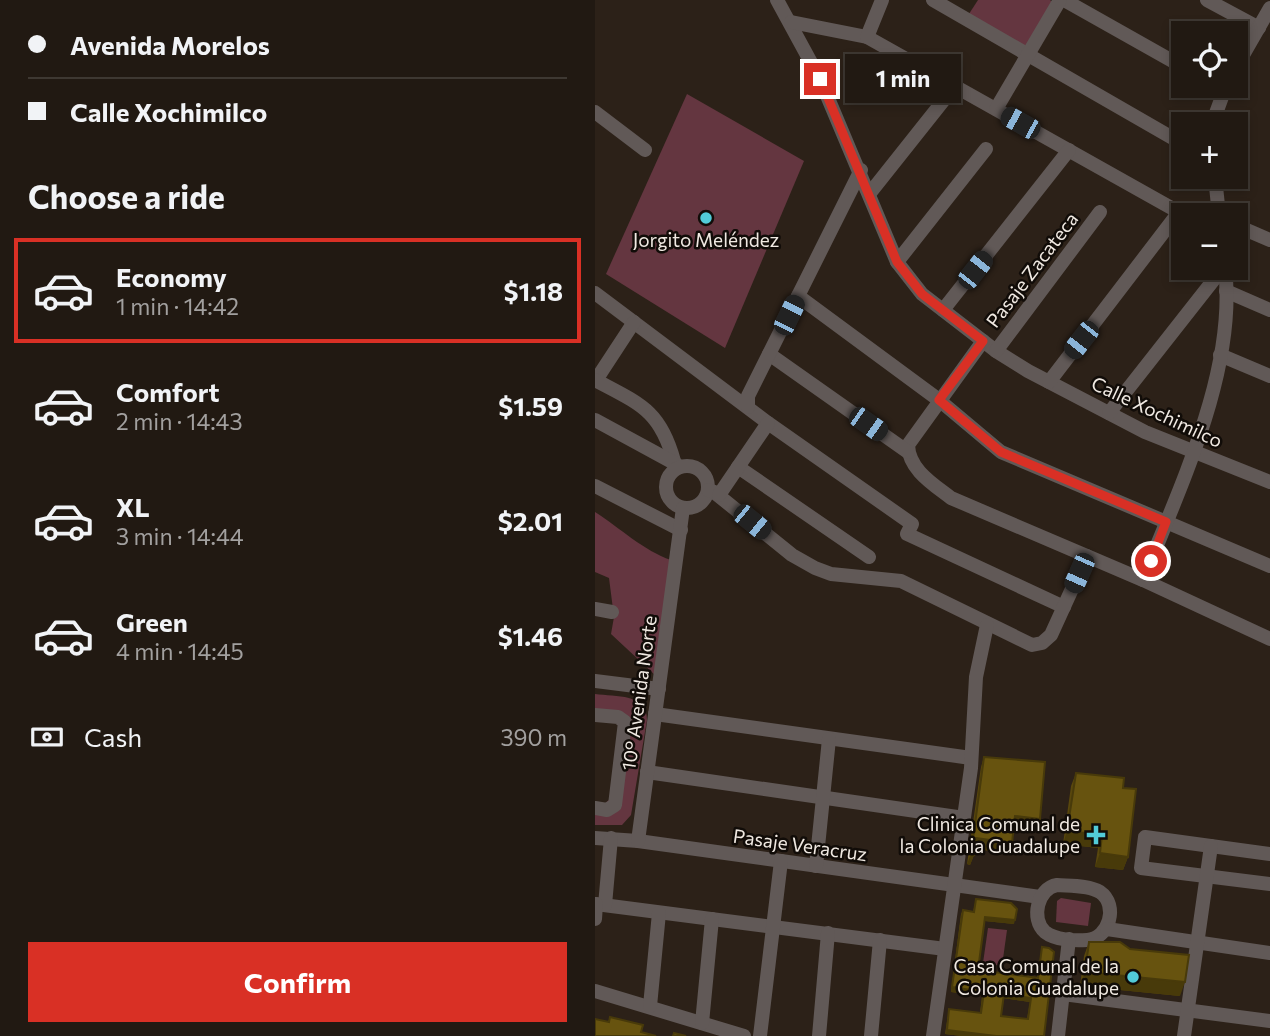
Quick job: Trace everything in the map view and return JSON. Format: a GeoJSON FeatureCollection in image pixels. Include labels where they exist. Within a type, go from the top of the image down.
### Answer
{"type":"FeatureCollection","features":[{"type":"Feature","properties":{"kind":"street","name":"Calle Xochimilco"},"geometry":{"type":"LineString","coordinates":[[777,0],[791,22],[861,170],[897,262],[922,294],[996,351],[1049,382],[1109,413],[1270,482]]}},
{"type":"Feature","properties":{"kind":"street"},"geometry":{"type":"LineString","coordinates":[[867,37],[882,0]]}},
{"type":"Feature","properties":{"kind":"street"},"geometry":{"type":"LineString","coordinates":[[933,0],[1171,137]]}},
{"type":"Feature","properties":{"kind":"street"},"geometry":{"type":"LineString","coordinates":[[996,109],[1062,0],[1171,60]]}},
{"type":"Feature","properties":{"kind":"street"},"geometry":{"type":"LineString","coordinates":[[1207,0],[1259,28]]}},
{"type":"Feature","properties":{"kind":"street"},"geometry":{"type":"LineString","coordinates":[[1248,47],[1270,8]]}},
{"type":"Feature","properties":{"kind":"street"},"geometry":{"type":"LineString","coordinates":[[791,22],[867,37],[1171,208]]}},
{"type":"Feature","properties":{"kind":"street"},"geometry":{"type":"LineString","coordinates":[[870,193],[955,86]]}},
{"type":"Feature","properties":{"kind":"street"},"geometry":{"type":"LineString","coordinates":[[595,112],[645,150]]}},
{"type":"Feature","properties":{"kind":"street"},"geometry":{"type":"LineString","coordinates":[[897,262],[986,149]]}},
{"type":"Feature","properties":{"kind":"street"},"geometry":{"type":"LineString","coordinates":[[943,310],[1069,150]]}},
{"type":"Feature","properties":{"kind":"street"},"geometry":{"type":"LineString","coordinates":[[748,407],[748,396],[861,170]]}},
{"type":"Feature","properties":{"kind":"street","name":"Pasaje Zacateca"},"geometry":{"type":"LineString","coordinates":[[996,351],[1100,212]]}},
{"type":"Feature","properties":{"kind":"street"},"geometry":{"type":"LineString","coordinates":[[1049,382],[1171,228]]}},
{"type":"Feature","properties":{"kind":"street"},"geometry":{"type":"LineString","coordinates":[[1248,231],[1270,240]]}},
{"type":"Feature","properties":{"kind":"street"},"geometry":{"type":"LineString","coordinates":[[1109,413],[1214,280]]}},
{"type":"Feature","properties":{"kind":"street"},"geometry":{"type":"LineString","coordinates":[[1143,580],[1193,451],[1220,355],[1225,280]]}},
{"type":"Feature","properties":{"kind":"street"},"geometry":{"type":"LineString","coordinates":[[1226,291],[1270,310]]}},
{"type":"Feature","properties":{"kind":"street"},"geometry":{"type":"LineString","coordinates":[[595,293],[768,423],[912,524],[907,534],[1064,607]]}},
{"type":"Feature","properties":{"kind":"street"},"geometry":{"type":"LineString","coordinates":[[798,296],[939,400],[1001,452],[1270,566]]}},
{"type":"Feature","properties":{"kind":"street"},"geometry":{"type":"LineString","coordinates":[[634,322],[597,377],[654,416],[667,435],[677,465]]}},
{"type":"Feature","properties":{"kind":"street"},"geometry":{"type":"LineString","coordinates":[[908,452],[912,437],[983,341]]}},
{"type":"Feature","properties":{"kind":"street"},"geometry":{"type":"LineString","coordinates":[[769,354],[908,452],[912,463],[926,478],[951,498],[1143,580],[1270,639]]}},
{"type":"Feature","properties":{"kind":"street"},"geometry":{"type":"LineString","coordinates":[[1220,355],[1270,376]]}},
{"type":"Feature","properties":{"kind":"street"},"geometry":{"type":"LineString","coordinates":[[595,420],[677,465],[699,470],[713,493],[792,555],[815,568],[831,574],[901,581],[1020,642],[1042,643],[1051,635],[1087,556]]}},
{"type":"Feature","properties":{"kind":"street"},"geometry":{"type":"LineString","coordinates":[[677,465],[666,486],[670,500],[683,508],[698,505],[738,467],[768,423]]}},
{"type":"Feature","properties":{"kind":"street"},"geometry":{"type":"LineString","coordinates":[[738,467],[869,557]]}},
{"type":"Feature","properties":{"kind":"street"},"geometry":{"type":"LineString","coordinates":[[595,486],[681,530]]}},
{"type":"Feature","properties":{"kind":"street","name":"10° Avenida Norte"},"geometry":{"type":"LineString","coordinates":[[638,841],[683,508]]}},
{"type":"Feature","properties":{"kind":"street"},"geometry":{"type":"LineString","coordinates":[[595,609],[612,612]]}},
{"type":"Feature","properties":{"kind":"street"},"geometry":{"type":"LineString","coordinates":[[933,1036],[964,818],[976,677],[987,625]]}},
{"type":"Feature","properties":{"kind":"street"},"geometry":{"type":"LineString","coordinates":[[595,681],[659,690]]}},
{"type":"Feature","properties":{"kind":"street"},"geometry":{"type":"LineString","coordinates":[[655,714],[971,758]]}},
{"type":"Feature","properties":{"kind":"street"},"geometry":{"type":"LineString","coordinates":[[595,715],[618,717],[625,722],[615,805],[607,810],[595,808]]}},
{"type":"Feature","properties":{"kind":"street"},"geometry":{"type":"LineString","coordinates":[[816,866],[829,739]]}},
{"type":"Feature","properties":{"kind":"street"},"geometry":{"type":"LineString","coordinates":[[647,772],[964,818]]}},
{"type":"Feature","properties":{"kind":"street"},"geometry":{"type":"LineString","coordinates":[[1270,854],[1145,837],[1141,868],[1270,884]]}},
{"type":"Feature","properties":{"kind":"street"},"geometry":{"type":"LineString","coordinates":[[595,838],[638,841]]}},
{"type":"Feature","properties":{"kind":"street"},"geometry":{"type":"LineString","coordinates":[[611,838],[598,908],[773,926],[946,949]]}},
{"type":"Feature","properties":{"kind":"street","name":"Pasaje Veracruz"},"geometry":{"type":"LineString","coordinates":[[638,841],[1040,897]]}},
{"type":"Feature","properties":{"kind":"street"},"geometry":{"type":"LineString","coordinates":[[1184,1036],[1211,846]]}},
{"type":"Feature","properties":{"kind":"street"},"geometry":{"type":"LineString","coordinates":[[760,1036],[781,861]]}},
{"type":"Feature","properties":{"kind":"street"},"geometry":{"type":"LineString","coordinates":[[1105,932],[1109,906],[1103,894],[1094,889],[1057,885],[1048,887],[1040,897],[1040,926],[1051,936],[1086,940],[1105,932],[1270,953]]}},
{"type":"Feature","properties":{"kind":"street"},"geometry":{"type":"LineString","coordinates":[[650,1006],[659,913]]}},
{"type":"Feature","properties":{"kind":"street"},"geometry":{"type":"LineString","coordinates":[[702,1023],[712,919]]}},
{"type":"Feature","properties":{"kind":"street"},"geometry":{"type":"LineString","coordinates":[[1105,932],[1119,947]]}},
{"type":"Feature","properties":{"kind":"street"},"geometry":{"type":"LineString","coordinates":[[819,1036],[828,933]]}},
{"type":"Feature","properties":{"kind":"street"},"geometry":{"type":"LineString","coordinates":[[1058,1036],[1069,939]]}},
{"type":"Feature","properties":{"kind":"street"},"geometry":{"type":"LineString","coordinates":[[871,1036],[880,940]]}},
{"type":"Feature","properties":{"kind":"street"},"geometry":{"type":"LineString","coordinates":[[595,990],[744,1036]]}},
{"type":"Feature","properties":{"kind":"street"},"geometry":{"type":"LineString","coordinates":[[1063,995],[1270,1021]]}},
{"type":"Feature","properties":{"kind":"shaded area"},"geometry":{"type":"Polygon","coordinates":[[[978,0],[1050,0],[1055,4],[1026,52],[967,17],[978,0]]]}},
{"type":"Feature","properties":{"kind":"shaded area","name":"Jorgito Meléndez"},"geometry":{"type":"Polygon","coordinates":[[[687,94],[804,161],[725,348],[606,274],[687,94]]]}},
{"type":"Feature","properties":{"kind":"shaded area"},"geometry":{"type":"Polygon","coordinates":[[[595,512],[642,545],[671,560],[655,675],[611,634],[614,617],[609,578],[595,572],[595,512]]]}},
{"type":"Feature","properties":{"kind":"shaded area"},"geometry":{"type":"Polygon","coordinates":[[[595,694],[629,698],[642,705],[646,711],[647,720],[631,815],[622,825],[595,825],[595,806],[602,806],[611,798],[619,721],[595,718],[595,694]]]}},
{"type":"Feature","properties":{"kind":"shaded area"},"geometry":{"type":"Polygon","coordinates":[[[1061,898],[1091,903],[1088,926],[1056,922],[1057,901],[1061,898]]]}},
{"type":"Feature","properties":{"kind":"shaded area"},"geometry":{"type":"Polygon","coordinates":[[[988,928],[1007,930],[1002,966],[983,963],[988,928]]]}},
{"type":"Feature","properties":{"kind":"building"},"geometry":{"type":"Polygon","coordinates":[[[984,757],[1045,762],[1040,819],[1015,816],[1012,843],[975,838],[974,855],[971,854],[984,757]]]}},
{"type":"Feature","properties":{"kind":"building"},"geometry":{"type":"Polygon","coordinates":[[[1076,773],[1124,778],[1123,788],[1136,789],[1128,857],[1100,853],[1102,835],[1067,831],[1076,773]]]}},
{"type":"Feature","properties":{"kind":"building"},"geometry":{"type":"Polygon","coordinates":[[[976,899],[1011,903],[1017,909],[1015,920],[985,917],[978,970],[1038,978],[1042,947],[1054,952],[1044,1036],[996,1036],[947,1030],[949,1009],[981,1013],[984,992],[952,987],[963,910],[974,912],[976,899]],[[1004,994],[1001,1016],[1028,1019],[1031,998],[1004,994]]]}},
{"type":"Feature","properties":{"kind":"building"},"geometry":{"type":"Polygon","coordinates":[[[1089,942],[1120,942],[1130,949],[1189,955],[1185,982],[1085,972],[1089,942]]]}},
{"type":"Feature","properties":{"kind":"building"},"geometry":{"type":"Polygon","coordinates":[[[610,1017],[643,1025],[641,1032],[656,1036],[595,1036],[595,1019],[609,1022],[610,1017]]]}},
{"type":"Feature","properties":{"kind":"place","name":"Jorgito Meléndez"},"geometry":{"type":"Point","coordinates":[706,218]}},
{"type":"Feature","properties":{"kind":"place","name":"Clinica Comunal de la Colonia Guadalupe"},"geometry":{"type":"Point","coordinates":[1096,835]}},
{"type":"Feature","properties":{"kind":"place","name":"Casa Comunal de la Colonia Guadalupe"},"geometry":{"type":"Point","coordinates":[1133,977]}},
{"type":"Feature","properties":{"kind":"route"},"geometry":{"type":"LineString","coordinates":[[820,79],[861,170],[897,262],[922,294],[983,341],[939,400],[1001,452],[1166,522],[1151,561]]}}]}
